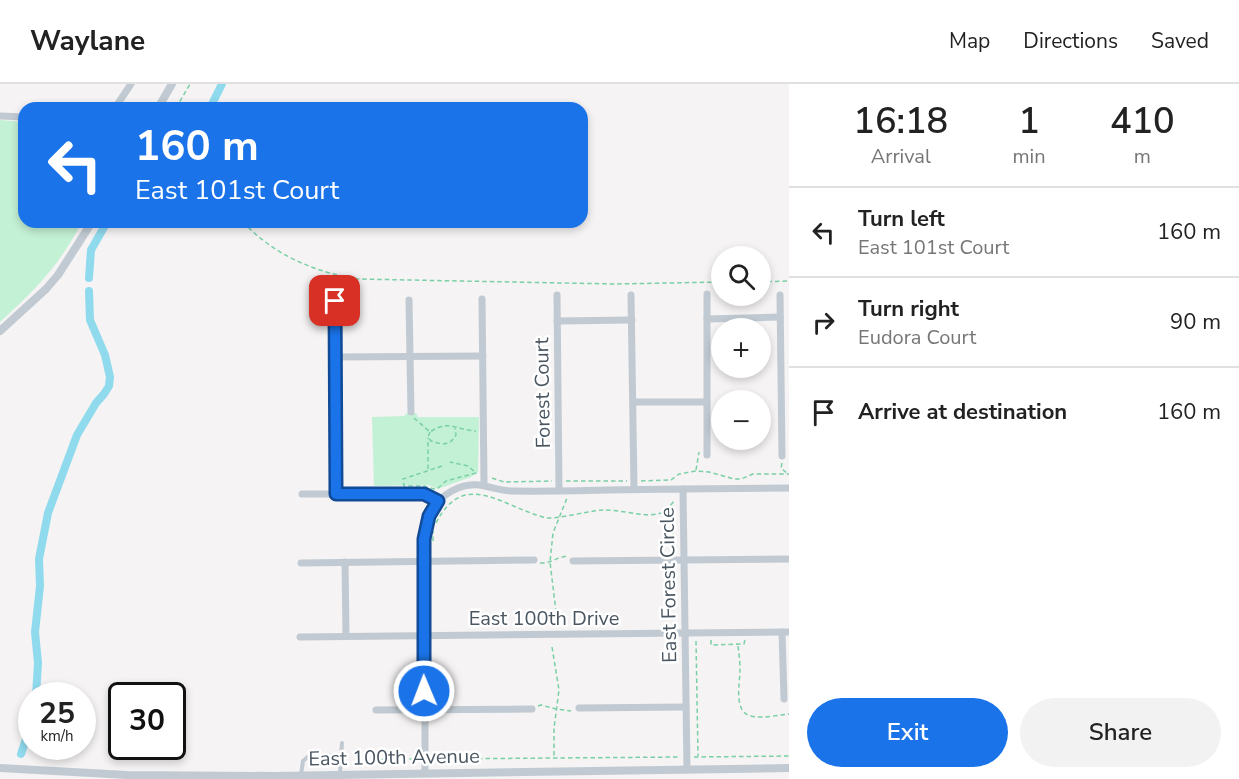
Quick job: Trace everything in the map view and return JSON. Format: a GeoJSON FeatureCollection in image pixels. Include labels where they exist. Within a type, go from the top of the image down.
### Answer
{"type":"FeatureCollection","features":[{"type":"Feature","properties":{"kind":"street"},"geometry":{"type":"LineString","coordinates":[[119,102],[131,84]]}},
{"type":"Feature","properties":{"kind":"street"},"geometry":{"type":"LineString","coordinates":[[162,102],[172,84]]}},
{"type":"Feature","properties":{"kind":"street"},"geometry":{"type":"LineString","coordinates":[[0,116],[18,117]]}},
{"type":"Feature","properties":{"kind":"street"},"geometry":{"type":"LineString","coordinates":[[0,331],[58,275],[88,228]]}},
{"type":"Feature","properties":{"kind":"street"},"geometry":{"type":"LineString","coordinates":[[707,294],[707,453]]}},
{"type":"Feature","properties":{"kind":"street"},"geometry":{"type":"LineString","coordinates":[[780,294],[785,402],[782,456]]}},
{"type":"Feature","properties":{"kind":"street","name":"Forest Court"},"geometry":{"type":"LineString","coordinates":[[557,296],[559,490]]}},
{"type":"Feature","properties":{"kind":"street"},"geometry":{"type":"LineString","coordinates":[[631,296],[634,489]]}},
{"type":"Feature","properties":{"kind":"street"},"geometry":{"type":"LineString","coordinates":[[425,773],[423,562],[425,530],[431,511],[438,501],[460,487],[484,484],[482,299]]}},
{"type":"Feature","properties":{"kind":"street"},"geometry":{"type":"LineString","coordinates":[[409,300],[411,412]]}},
{"type":"Feature","properties":{"kind":"street"},"geometry":{"type":"LineString","coordinates":[[335,301],[336,494]]}},
{"type":"Feature","properties":{"kind":"street"},"geometry":{"type":"LineString","coordinates":[[707,319],[780,317]]}},
{"type":"Feature","properties":{"kind":"street"},"geometry":{"type":"LineString","coordinates":[[557,321],[632,320]]}},
{"type":"Feature","properties":{"kind":"street"},"geometry":{"type":"LineString","coordinates":[[335,357],[483,356]]}},
{"type":"Feature","properties":{"kind":"street"},"geometry":{"type":"LineString","coordinates":[[633,402],[707,402]]}},
{"type":"Feature","properties":{"kind":"street","name":"East Forest Circle"},"geometry":{"type":"LineString","coordinates":[[484,484],[508,491],[683,489],[687,770]]}},
{"type":"Feature","properties":{"kind":"street"},"geometry":{"type":"LineString","coordinates":[[683,489],[789,488]]}},
{"type":"Feature","properties":{"kind":"street"},"geometry":{"type":"LineString","coordinates":[[302,494],[424,494],[438,501]]}},
{"type":"Feature","properties":{"kind":"street"},"geometry":{"type":"LineString","coordinates":[[573,561],[789,559]]}},
{"type":"Feature","properties":{"kind":"street"},"geometry":{"type":"LineString","coordinates":[[301,563],[534,560]]}},
{"type":"Feature","properties":{"kind":"street"},"geometry":{"type":"LineString","coordinates":[[345,562],[346,636]]}},
{"type":"Feature","properties":{"kind":"street"},"geometry":{"type":"LineString","coordinates":[[784,699],[786,632]]}},
{"type":"Feature","properties":{"kind":"street","name":"East 100th Drive"},"geometry":{"type":"LineString","coordinates":[[300,637],[786,632]]}},
{"type":"Feature","properties":{"kind":"street"},"geometry":{"type":"LineString","coordinates":[[579,708],[686,707]]}},
{"type":"Feature","properties":{"kind":"street"},"geometry":{"type":"LineString","coordinates":[[376,710],[532,709]]}},
{"type":"Feature","properties":{"kind":"street","name":"East 100th Avenue"},"geometry":{"type":"LineString","coordinates":[[0,768],[133,775],[301,777],[395,776],[425,773],[523,775],[789,768]]}},
{"type":"Feature","properties":{"kind":"lane"},"geometry":{"type":"LineString","coordinates":[[342,743],[341,756],[346,776]]}},
{"type":"Feature","properties":{"kind":"lane"},"geometry":{"type":"LineString","coordinates":[[301,777],[303,761],[310,755],[341,756]]}},
{"type":"Feature","properties":{"kind":"path"},"geometry":{"type":"LineString","coordinates":[[180,102],[190,84]]}},
{"type":"Feature","properties":{"kind":"path"},"geometry":{"type":"LineString","coordinates":[[250,228],[263,240],[296,261],[325,272],[358,279],[614,284],[711,282]]}},
{"type":"Feature","properties":{"kind":"path"},"geometry":{"type":"LineString","coordinates":[[771,282],[789,281]]}},
{"type":"Feature","properties":{"kind":"path"},"geometry":{"type":"LineString","coordinates":[[411,412],[415,419],[430,432]]}},
{"type":"Feature","properties":{"kind":"path"},"geometry":{"type":"LineString","coordinates":[[428,469],[428,437],[430,432],[440,425],[449,424],[472,431],[484,431]]}},
{"type":"Feature","properties":{"kind":"path"},"geometry":{"type":"LineString","coordinates":[[428,437],[431,441],[441,445],[451,443],[456,435],[455,427]]}},
{"type":"Feature","properties":{"kind":"path"},"geometry":{"type":"LineString","coordinates":[[696,471],[699,452],[707,453]]}},
{"type":"Feature","properties":{"kind":"path"},"geometry":{"type":"LineString","coordinates":[[782,456],[786,459],[781,464],[781,468],[789,475]]}},
{"type":"Feature","properties":{"kind":"path"},"geometry":{"type":"LineString","coordinates":[[442,466],[403,479],[404,486],[424,486],[434,489],[446,481],[476,473],[468,466],[450,462]]}},
{"type":"Feature","properties":{"kind":"path"},"geometry":{"type":"LineString","coordinates":[[634,481],[671,480],[679,474],[696,471],[734,479],[753,474],[789,475]]}},
{"type":"Feature","properties":{"kind":"path"},"geometry":{"type":"LineString","coordinates":[[557,620],[550,562],[553,532],[569,490]]}},
{"type":"Feature","properties":{"kind":"path"},"geometry":{"type":"LineString","coordinates":[[433,549],[433,528],[446,506],[455,499],[468,494],[482,494],[519,510],[550,518],[603,510],[657,514],[675,500]]}},
{"type":"Feature","properties":{"kind":"path"},"geometry":{"type":"LineString","coordinates":[[666,509],[671,517],[674,550]]}},
{"type":"Feature","properties":{"kind":"path"},"geometry":{"type":"LineString","coordinates":[[534,560],[540,563],[550,562],[557,557],[568,556],[573,561]]}},
{"type":"Feature","properties":{"kind":"path"},"geometry":{"type":"LineString","coordinates":[[711,639],[711,645],[738,645],[744,644],[745,638]]}},
{"type":"Feature","properties":{"kind":"path"},"geometry":{"type":"LineString","coordinates":[[698,757],[695,644],[697,639],[701,639]]}},
{"type":"Feature","properties":{"kind":"path"},"geometry":{"type":"LineString","coordinates":[[738,645],[739,702],[742,710],[748,716],[754,717],[789,714]]}},
{"type":"Feature","properties":{"kind":"path"},"geometry":{"type":"LineString","coordinates":[[552,647],[560,690],[554,728],[554,758]]}},
{"type":"Feature","properties":{"kind":"path"},"geometry":{"type":"LineString","coordinates":[[532,709],[541,705],[569,711],[579,708]]}},
{"type":"Feature","properties":{"kind":"path"},"geometry":{"type":"LineString","coordinates":[[357,760],[789,756]]}},
{"type":"Feature","properties":{"kind":"green space"},"geometry":{"type":"Polygon","coordinates":[[[0,120],[18,122],[18,228],[78,228],[46,276],[0,322],[0,120]]]}},
{"type":"Feature","properties":{"kind":"green space"},"geometry":{"type":"Polygon","coordinates":[[[407,413],[416,413],[418,417],[479,417],[478,472],[471,477],[438,489],[428,485],[374,486],[372,417],[404,416],[407,413]]]}},
{"type":"Feature","properties":{"kind":"waterway"},"geometry":{"type":"LineString","coordinates":[[213,102],[222,84]]}},
{"type":"Feature","properties":{"kind":"waterway"},"geometry":{"type":"LineString","coordinates":[[89,278],[91,250],[104,228]]}},
{"type":"Feature","properties":{"kind":"waterway"},"geometry":{"type":"LineString","coordinates":[[37,682],[38,663],[35,632],[40,586],[39,559],[48,513],[77,435],[109,386],[110,377],[105,355],[90,320],[89,291]]}},
{"type":"Feature","properties":{"kind":"route"},"geometry":{"type":"LineString","coordinates":[[335,301],[336,494],[424,494],[438,501],[429,516],[424,539],[424,691]]}}]}
